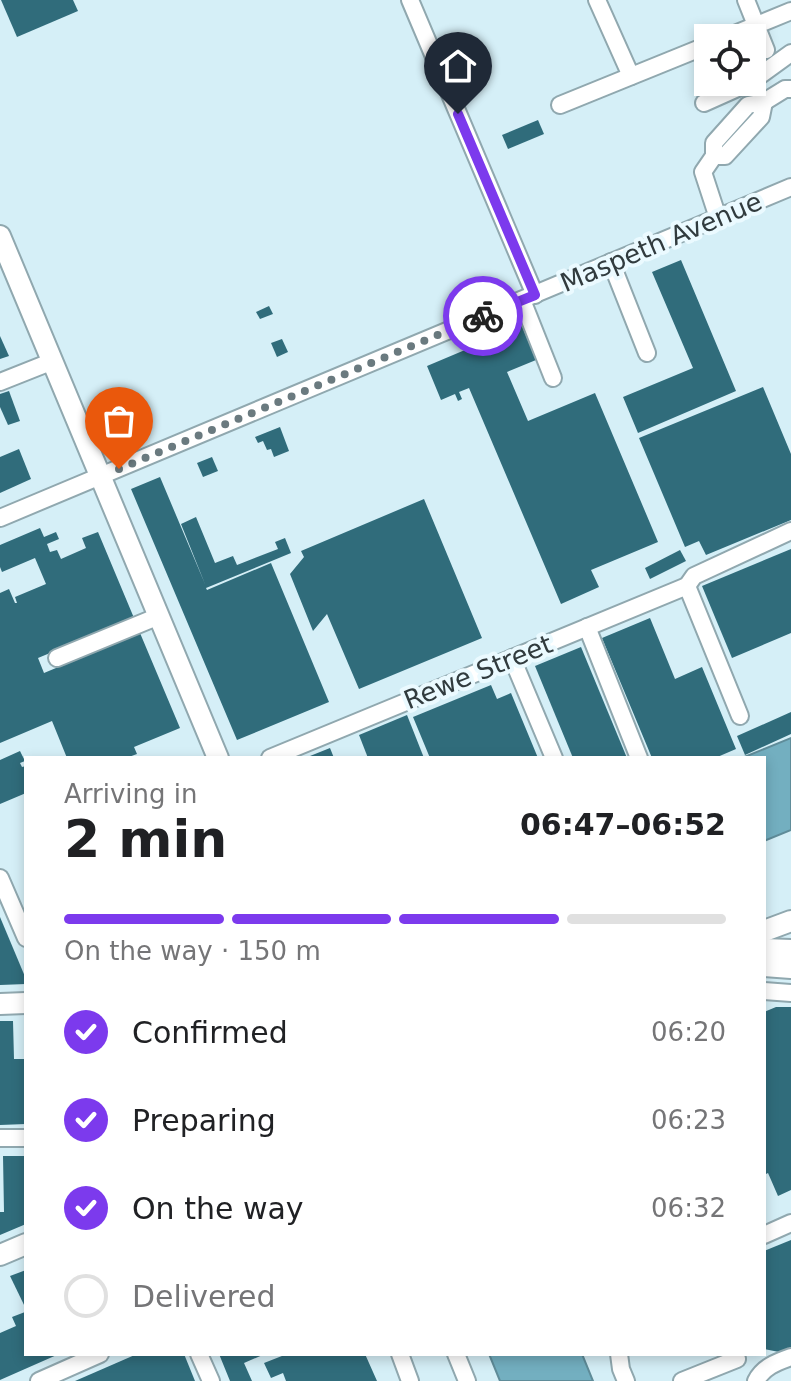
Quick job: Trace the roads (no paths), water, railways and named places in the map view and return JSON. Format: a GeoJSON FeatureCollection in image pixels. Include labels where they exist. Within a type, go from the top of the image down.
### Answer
{"type":"FeatureCollection","features":[{"type":"Feature","properties":{"kind":"main road"},"geometry":{"type":"LineString","coordinates":[[0,236],[217,756]]}},
{"type":"Feature","properties":{"kind":"main road"},"geometry":{"type":"LineString","coordinates":[[766,930],[791,921]]}},
{"type":"Feature","properties":{"kind":"main road"},"geometry":{"type":"LineString","coordinates":[[766,949],[791,950]]}},
{"type":"Feature","properties":{"kind":"main road"},"geometry":{"type":"LineString","coordinates":[[766,966],[791,968]]}},
{"type":"Feature","properties":{"kind":"main road"},"geometry":{"type":"LineString","coordinates":[[0,1004],[24,1003]]}},
{"type":"Feature","properties":{"kind":"main road"},"geometry":{"type":"LineString","coordinates":[[0,1255],[24,1245]]}},
{"type":"Feature","properties":{"kind":"street"},"geometry":{"type":"LineString","coordinates":[[410,0],[528,297],[553,378]]}},
{"type":"Feature","properties":{"kind":"street"},"geometry":{"type":"LineString","coordinates":[[597,0],[631,76]]}},
{"type":"Feature","properties":{"kind":"street"},"geometry":{"type":"LineString","coordinates":[[746,0],[756,24]]}},
{"type":"Feature","properties":{"kind":"street"},"geometry":{"type":"LineString","coordinates":[[758,24],[791,11]]}},
{"type":"Feature","properties":{"kind":"street"},"geometry":{"type":"LineString","coordinates":[[560,105],[694,51]]}},
{"type":"Feature","properties":{"kind":"street"},"geometry":{"type":"LineString","coordinates":[[766,72],[791,53]]}},
{"type":"Feature","properties":{"kind":"street"},"geometry":{"type":"LineString","coordinates":[[718,218],[703,172],[714,156],[725,156],[761,117],[764,102],[785,89],[791,89]]}},
{"type":"Feature","properties":{"kind":"street"},"geometry":{"type":"LineString","coordinates":[[704,103],[720,96]]}},
{"type":"Feature","properties":{"kind":"street","name":"Maspeth Avenue"},"geometry":{"type":"LineString","coordinates":[[0,518],[791,187]]}},
{"type":"Feature","properties":{"kind":"street"},"geometry":{"type":"LineString","coordinates":[[611,262],[647,353]]}},
{"type":"Feature","properties":{"kind":"street"},"geometry":{"type":"LineString","coordinates":[[0,382],[53,361]]}},
{"type":"Feature","properties":{"kind":"street","name":"Rewe Street"},"geometry":{"type":"LineString","coordinates":[[275,756],[687,586],[694,576],[791,531]]}},
{"type":"Feature","properties":{"kind":"street"},"geometry":{"type":"LineString","coordinates":[[687,586],[740,716]]}},
{"type":"Feature","properties":{"kind":"street"},"geometry":{"type":"LineString","coordinates":[[57,658],[159,616]]}},
{"type":"Feature","properties":{"kind":"street"},"geometry":{"type":"LineString","coordinates":[[587,627],[638,756]]}},
{"type":"Feature","properties":{"kind":"street"},"geometry":{"type":"LineString","coordinates":[[512,658],[553,756]]}},
{"type":"Feature","properties":{"kind":"street"},"geometry":{"type":"LineString","coordinates":[[0,878],[24,933]]}},
{"type":"Feature","properties":{"kind":"street"},"geometry":{"type":"LineString","coordinates":[[766,991],[791,993]]}},
{"type":"Feature","properties":{"kind":"street"},"geometry":{"type":"LineString","coordinates":[[0,1138],[24,1138]]}},
{"type":"Feature","properties":{"kind":"street"},"geometry":{"type":"LineString","coordinates":[[766,1234],[791,1223]]}},
{"type":"Feature","properties":{"kind":"street"},"geometry":{"type":"LineString","coordinates":[[39,1381],[95,1356]]}},
{"type":"Feature","properties":{"kind":"street"},"geometry":{"type":"LineString","coordinates":[[200,1356],[211,1381]]}},
{"type":"Feature","properties":{"kind":"street"},"geometry":{"type":"LineString","coordinates":[[401,1356],[410,1381]]}},
{"type":"Feature","properties":{"kind":"street"},"geometry":{"type":"LineString","coordinates":[[457,1356],[467,1381]]}},
{"type":"Feature","properties":{"kind":"street"},"geometry":{"type":"LineString","coordinates":[[619,1356],[626,1381]]}},
{"type":"Feature","properties":{"kind":"street"},"geometry":{"type":"LineString","coordinates":[[682,1381],[734,1357],[771,1365]]}},
{"type":"Feature","properties":{"kind":"street"},"geometry":{"type":"LineString","coordinates":[[756,1381],[771,1365],[791,1357]]}},
{"type":"Feature","properties":{"kind":"water"},"geometry":{"type":"Polygon","coordinates":[[[791,738],[791,830],[766,840],[766,756],[747,756],[791,738]]]}},
{"type":"Feature","properties":{"kind":"water"},"geometry":{"type":"Polygon","coordinates":[[[490,1356],[583,1356],[593,1381],[500,1381],[490,1356]]]}}]}
